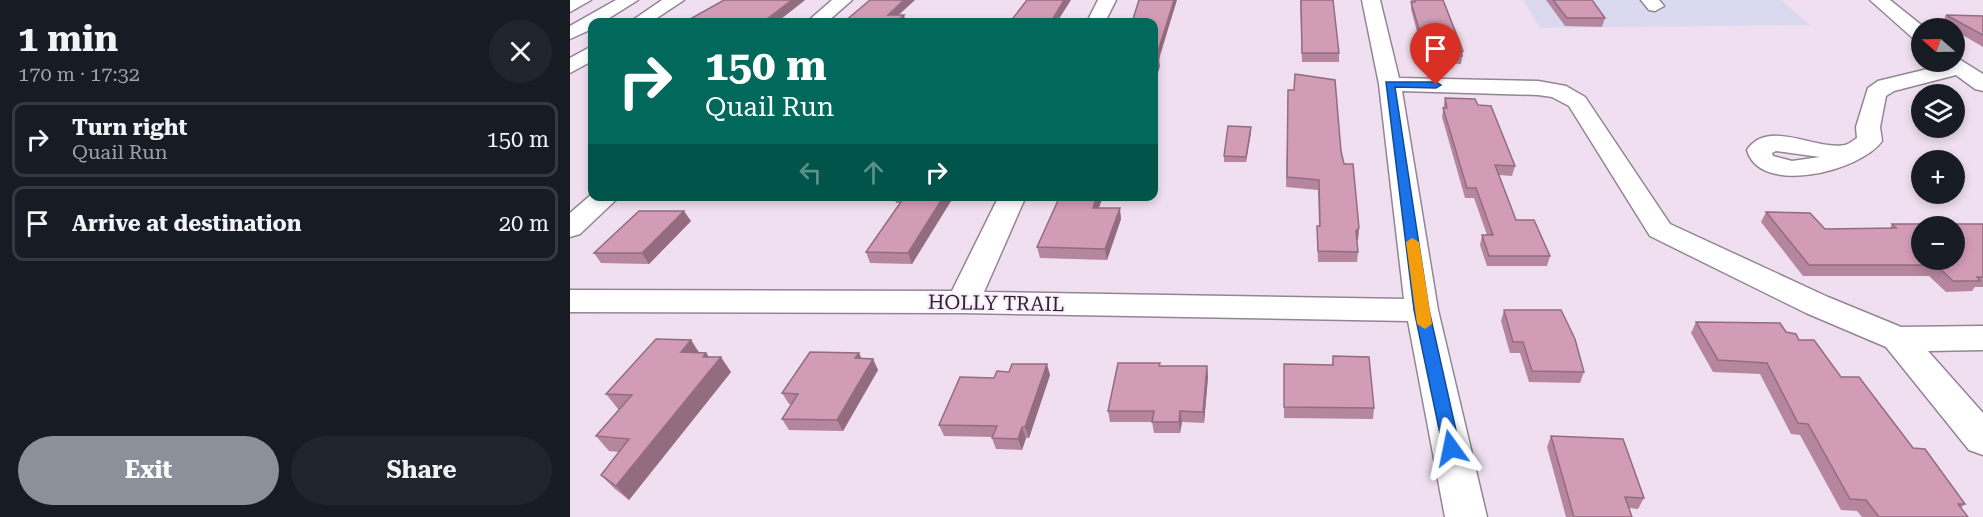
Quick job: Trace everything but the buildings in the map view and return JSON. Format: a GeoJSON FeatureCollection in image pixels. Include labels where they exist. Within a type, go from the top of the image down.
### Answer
{"type":"FeatureCollection","features":[{"type":"Feature","properties":{"kind":"street"},"geometry":{"type":"LineString","coordinates":[[570,7],[582,0]]}},
{"type":"Feature","properties":{"kind":"street"},"geometry":{"type":"LineString","coordinates":[[597,18],[629,0]]}},
{"type":"Feature","properties":{"kind":"street"},"geometry":{"type":"LineString","coordinates":[[646,18],[675,0]]}},
{"type":"Feature","properties":{"kind":"street"},"geometry":{"type":"LineString","coordinates":[[821,18],[843,0]]}},
{"type":"Feature","properties":{"kind":"street"},"geometry":{"type":"LineString","coordinates":[[1098,18],[1107,0]]}},
{"type":"Feature","properties":{"kind":"street"},"geometry":{"type":"LineString","coordinates":[[1371,0],[1390,84],[1422,310],[1466,517]]}},
{"type":"Feature","properties":{"kind":"street"},"geometry":{"type":"LineString","coordinates":[[1879,0],[1911,27]]}},
{"type":"Feature","properties":{"kind":"street"},"geometry":{"type":"LineString","coordinates":[[570,33],[588,23]]}},
{"type":"Feature","properties":{"kind":"street"},"geometry":{"type":"LineString","coordinates":[[570,33],[588,33]]}},
{"type":"Feature","properties":{"kind":"street"},"geometry":{"type":"LineString","coordinates":[[570,67],[588,55]]}},
{"type":"Feature","properties":{"kind":"street"},"geometry":{"type":"LineString","coordinates":[[1849,153],[1870,141],[1868,127],[1876,93],[1886,86],[1932,72]]}},
{"type":"Feature","properties":{"kind":"street"},"geometry":{"type":"LineString","coordinates":[[1965,72],[1983,84]]}},
{"type":"Feature","properties":{"kind":"street"},"geometry":{"type":"LineString","coordinates":[[1390,84],[1505,86],[1558,91],[1577,102],[1660,230],[1817,305],[1898,339],[1983,338]]}},
{"type":"Feature","properties":{"kind":"street"},"geometry":{"type":"LineString","coordinates":[[570,228],[601,201]]}},
{"type":"Feature","properties":{"kind":"street"},"geometry":{"type":"LineString","coordinates":[[963,302],[1011,201]]}},
{"type":"Feature","properties":{"kind":"street","name":"HOLLY TRAIL"},"geometry":{"type":"LineString","coordinates":[[570,301],[963,302],[1422,310]]}},
{"type":"Feature","properties":{"kind":"street"},"geometry":{"type":"LineString","coordinates":[[1898,339],[1983,439]]}},
{"type":"Feature","properties":{"kind":"shaded area"},"geometry":{"type":"Polygon","coordinates":[[[1523,0],[1781,0],[1810,25],[1540,28],[1523,0]]]}},
{"type":"Feature","properties":{"kind":"slow traffic"},"geometry":{"type":"LineString","coordinates":[[1412,242],[1425,324]]}},
{"type":"Feature","properties":{"kind":"route"},"geometry":{"type":"LineString","coordinates":[[1436,85],[1390,84],[1422,310],[1451,448]]}}]}
